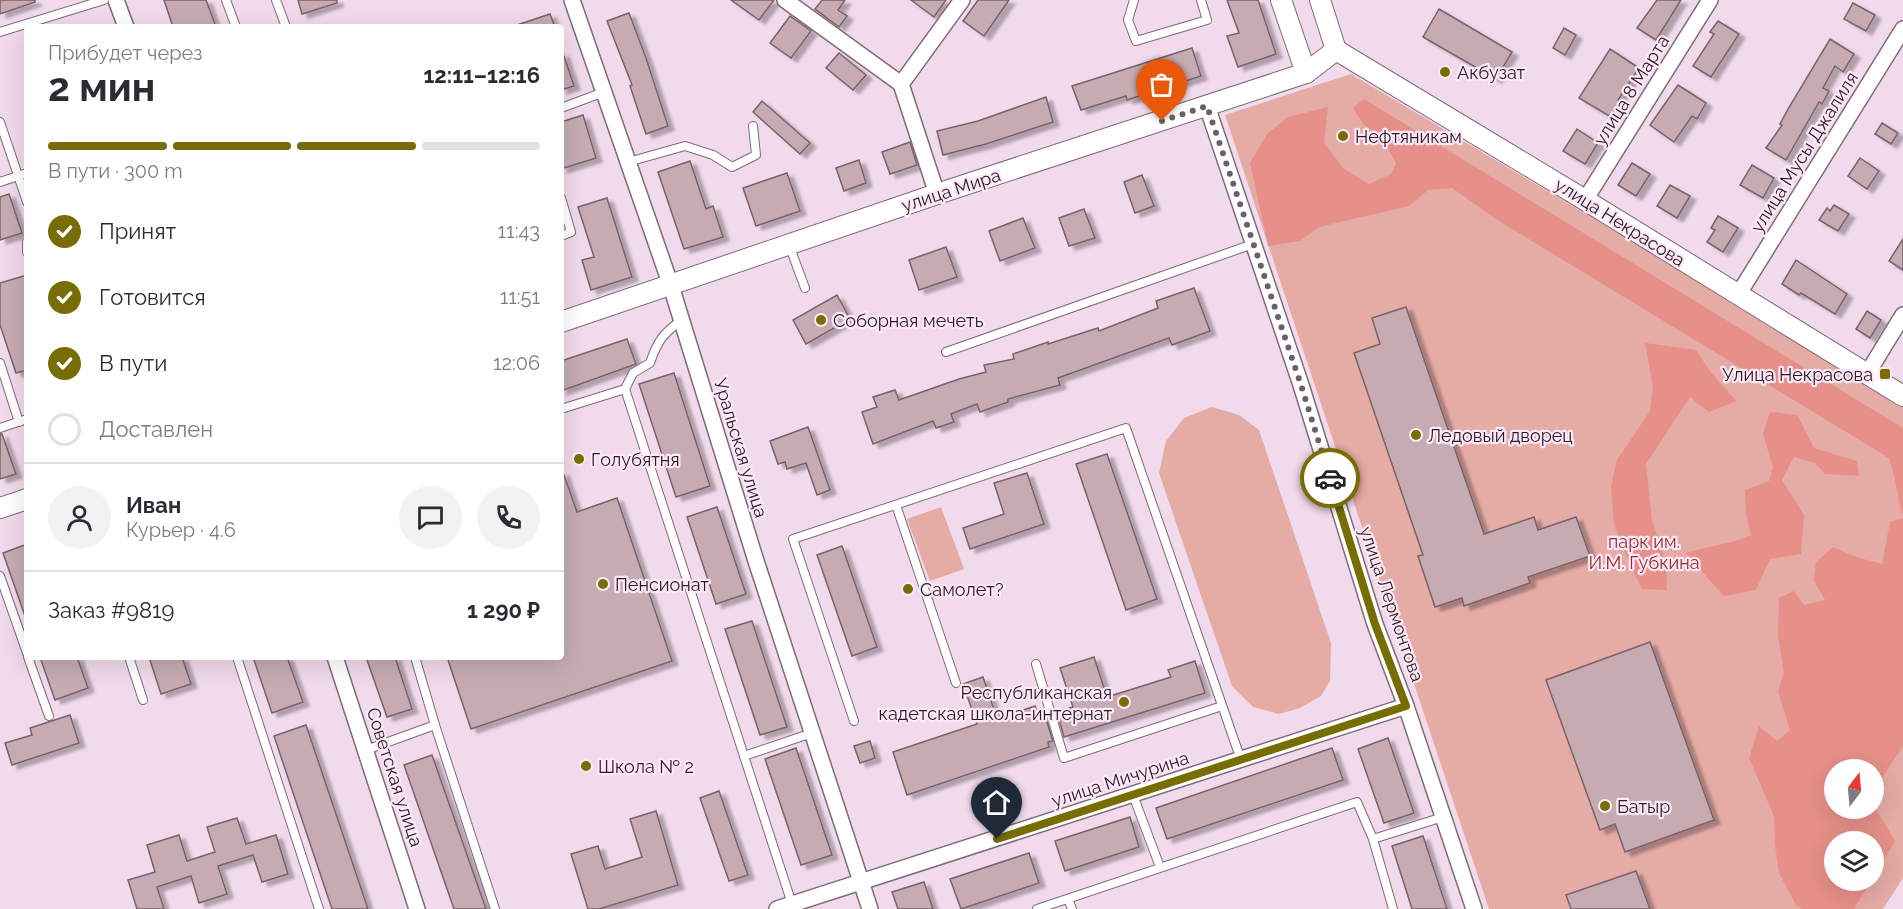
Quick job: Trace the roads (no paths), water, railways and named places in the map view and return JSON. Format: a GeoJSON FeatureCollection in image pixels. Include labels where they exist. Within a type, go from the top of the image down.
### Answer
{"type":"FeatureCollection","features":[{"type":"Feature","properties":{"kind":"street"},"geometry":{"type":"LineString","coordinates":[[117,0],[125,24]]}},
{"type":"Feature","properties":{"kind":"street","name":"Уральская улица"},"geometry":{"type":"LineString","coordinates":[[572,0],[671,286],[756,561],[870,909]]}},
{"type":"Feature","properties":{"kind":"street"},"geometry":{"type":"LineString","coordinates":[[784,0],[901,84],[937,194]]}},
{"type":"Feature","properties":{"kind":"street"},"geometry":{"type":"LineString","coordinates":[[901,84],[962,0]]}},
{"type":"Feature","properties":{"kind":"street"},"geometry":{"type":"LineString","coordinates":[[1281,0],[1306,73]]}},
{"type":"Feature","properties":{"kind":"street","name":"улица 8 Марта"},"geometry":{"type":"LineString","coordinates":[[1585,200],[1710,0]]}},
{"type":"Feature","properties":{"kind":"street"},"geometry":{"type":"LineString","coordinates":[[1322,1],[1336,51]]}},
{"type":"Feature","properties":{"kind":"street","name":"улица Мусы Джалиля"},"geometry":{"type":"LineString","coordinates":[[1738,295],[1903,29]]}},
{"type":"Feature","properties":{"kind":"street","name":"улица Мира"},"geometry":{"type":"LineString","coordinates":[[564,321],[937,194],[1306,73],[1336,51]]}},
{"type":"Feature","properties":{"kind":"street","name":"улица Некрасова"},"geometry":{"type":"LineString","coordinates":[[1336,51],[1585,200],[1903,396]]}},
{"type":"Feature","properties":{"kind":"street","name":"улица Лермонтова"},"geometry":{"type":"LineString","coordinates":[[1207,106],[1301,385],[1375,624],[1406,706],[1474,909]]}},
{"type":"Feature","properties":{"kind":"street"},"geometry":{"type":"LineString","coordinates":[[1867,374],[1903,315]]}},
{"type":"Feature","properties":{"kind":"street"},"geometry":{"type":"LineString","coordinates":[[0,508],[24,500]]}},
{"type":"Feature","properties":{"kind":"street","name":"Советская улица"},"geometry":{"type":"LineString","coordinates":[[336,660],[417,909]]}},
{"type":"Feature","properties":{"kind":"street","name":"улица Мичурина"},"geometry":{"type":"LineString","coordinates":[[784,907],[1406,706]]}},
{"type":"Feature","properties":{"kind":"lane"},"geometry":{"type":"LineString","coordinates":[[26,24],[104,0]]}},
{"type":"Feature","properties":{"kind":"lane"},"geometry":{"type":"LineString","coordinates":[[226,0],[235,24]]}},
{"type":"Feature","properties":{"kind":"lane"},"geometry":{"type":"LineString","coordinates":[[276,0],[285,24]]}},
{"type":"Feature","properties":{"kind":"lane"},"geometry":{"type":"LineString","coordinates":[[1134,0],[1128,20],[1136,41],[1207,20],[1201,0]]}},
{"type":"Feature","properties":{"kind":"lane"},"geometry":{"type":"LineString","coordinates":[[0,32],[24,25]]}},
{"type":"Feature","properties":{"kind":"lane"},"geometry":{"type":"LineString","coordinates":[[564,107],[604,92]]}},
{"type":"Feature","properties":{"kind":"lane"},"geometry":{"type":"LineString","coordinates":[[0,122],[24,193]]}},
{"type":"Feature","properties":{"kind":"lane"},"geometry":{"type":"LineString","coordinates":[[628,162],[685,146],[713,155],[732,167],[756,155],[753,126]]}},
{"type":"Feature","properties":{"kind":"lane"},"geometry":{"type":"LineString","coordinates":[[0,182],[24,174]]}},
{"type":"Feature","properties":{"kind":"lane"},"geometry":{"type":"LineString","coordinates":[[564,208],[571,232],[564,235]]}},
{"type":"Feature","properties":{"kind":"lane"},"geometry":{"type":"LineString","coordinates":[[946,352],[1253,244]]}},
{"type":"Feature","properties":{"kind":"lane"},"geometry":{"type":"LineString","coordinates":[[789,245],[804,288]]}},
{"type":"Feature","properties":{"kind":"lane"},"geometry":{"type":"LineString","coordinates":[[682,320],[670,328],[657,343],[650,363],[633,373],[625,389],[744,756],[784,907]]}},
{"type":"Feature","properties":{"kind":"lane"},"geometry":{"type":"LineString","coordinates":[[0,363],[23,420],[0,429]]}},
{"type":"Feature","properties":{"kind":"lane"},"geometry":{"type":"LineString","coordinates":[[564,408],[625,389]]}},
{"type":"Feature","properties":{"kind":"lane"},"geometry":{"type":"LineString","coordinates":[[854,721],[793,539],[1126,428],[1242,760]]}},
{"type":"Feature","properties":{"kind":"lane"},"geometry":{"type":"LineString","coordinates":[[896,505],[956,683]]}},
{"type":"Feature","properties":{"kind":"lane"},"geometry":{"type":"LineString","coordinates":[[0,576],[24,644]]}},
{"type":"Feature","properties":{"kind":"lane"},"geometry":{"type":"LineString","coordinates":[[30,660],[49,716]]}},
{"type":"Feature","properties":{"kind":"lane"},"geometry":{"type":"LineString","coordinates":[[130,660],[143,699]]}},
{"type":"Feature","properties":{"kind":"lane"},"geometry":{"type":"LineString","coordinates":[[238,660],[319,909]]}},
{"type":"Feature","properties":{"kind":"lane"},"geometry":{"type":"LineString","coordinates":[[416,660],[495,909]]}},
{"type":"Feature","properties":{"kind":"lane"},"geometry":{"type":"LineString","coordinates":[[1036,663],[1064,758],[1222,706]]}},
{"type":"Feature","properties":{"kind":"lane"},"geometry":{"type":"LineString","coordinates":[[366,750],[435,725]]}},
{"type":"Feature","properties":{"kind":"lane"},"geometry":{"type":"LineString","coordinates":[[744,756],[812,733]]}},
{"type":"Feature","properties":{"kind":"lane"},"geometry":{"type":"LineString","coordinates":[[1133,795],[1160,867]]}},
{"type":"Feature","properties":{"kind":"lane"},"geometry":{"type":"LineString","coordinates":[[1037,909],[1357,802],[1373,839],[1393,909]]}},
{"type":"Feature","properties":{"kind":"lane"},"geometry":{"type":"LineString","coordinates":[[1373,839],[1443,817]]}},
{"type":"Feature","properties":{"kind":"lane"},"geometry":{"type":"LineString","coordinates":[[1068,899],[1072,909]]}},
{"type":"Feature","properties":{"kind":"place","name":"Акбузат"},"geometry":{"type":"Point","coordinates":[1445,72]}},
{"type":"Feature","properties":{"kind":"place","name":"Нефтяникам"},"geometry":{"type":"Point","coordinates":[1343,136]}},
{"type":"Feature","properties":{"kind":"place","name":"Соборная мечеть"},"geometry":{"type":"Point","coordinates":[821,320]}},
{"type":"Feature","properties":{"kind":"place","name":"Улица Некрасова"},"geometry":{"type":"Point","coordinates":[1885,374]}},
{"type":"Feature","properties":{"kind":"place","name":"Ледовый дворец"},"geometry":{"type":"Point","coordinates":[1416,435]}},
{"type":"Feature","properties":{"kind":"place","name":"Голубятня"},"geometry":{"type":"Point","coordinates":[579,459]}},
{"type":"Feature","properties":{"kind":"place","name":"Пенсионат"},"geometry":{"type":"Point","coordinates":[603,584]}},
{"type":"Feature","properties":{"kind":"place","name":"Самолет?"},"geometry":{"type":"Point","coordinates":[908,589]}},
{"type":"Feature","properties":{"kind":"place","name":"Республиканская кадетская школа-интернат"},"geometry":{"type":"Point","coordinates":[1124,702]}},
{"type":"Feature","properties":{"kind":"place","name":"Школа № 2"},"geometry":{"type":"Point","coordinates":[586,766]}},
{"type":"Feature","properties":{"kind":"place","name":"Батыр"},"geometry":{"type":"Point","coordinates":[1605,806]}},
{"type":"Feature","properties":{"kind":"park label","name":"парк им. И.М. Губкина"},"geometry":{"type":"Point","coordinates":[1644,551]}}]}
